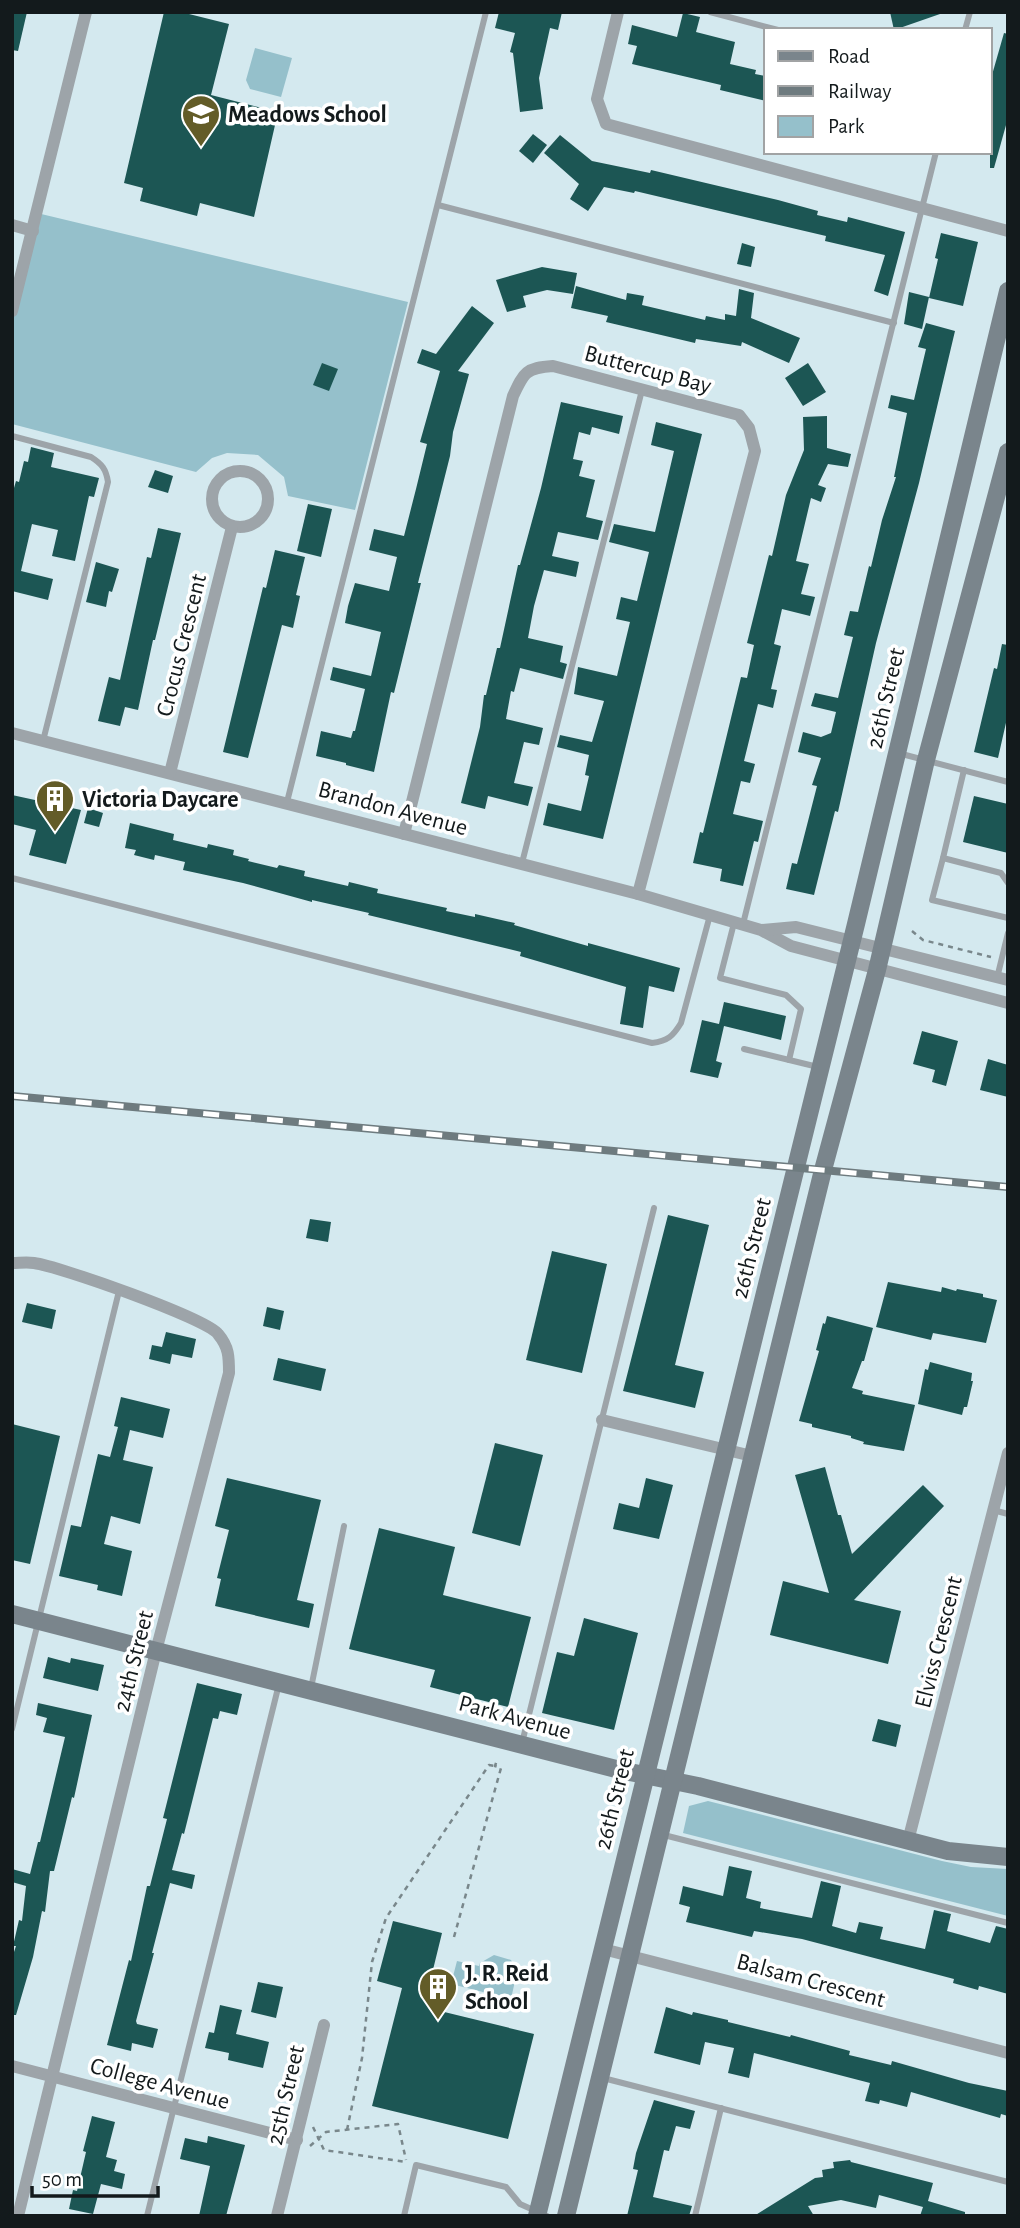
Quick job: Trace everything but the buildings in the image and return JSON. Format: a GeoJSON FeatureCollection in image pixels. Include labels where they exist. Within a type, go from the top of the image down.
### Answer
{"type":"FeatureCollection","features":[{"type":"Feature","properties":{"kind":"street"},"geometry":{"type":"LineString","coordinates":[[12,310],[86,12]]}},
{"type":"Feature","properties":{"kind":"street"},"geometry":{"type":"LineString","coordinates":[[618,12],[597,99],[607,124],[1008,231]]}},
{"type":"Feature","properties":{"kind":"street"},"geometry":{"type":"LineString","coordinates":[[12,225],[33,231]]}},
{"type":"Feature","properties":{"kind":"street","name":"26th Street"},"geometry":{"type":"LineString","coordinates":[[541,2215],[645,1775],[852,941],[1008,292]]}},
{"type":"Feature","properties":{"kind":"street","name":"Buttercup Bay"},"geometry":{"type":"LineString","coordinates":[[404,834],[513,396],[522,378],[534,367],[553,366],[739,415],[749,428],[755,451],[638,894]]}},
{"type":"Feature","properties":{"kind":"street","name":"26th Street"},"geometry":{"type":"LineString","coordinates":[[566,2216],[823,1170],[877,970],[926,761],[1008,452]]}},
{"type":"Feature","properties":{"kind":"street"},"geometry":{"type":"LineString","coordinates":[[248,472],[263,482],[267,490],[267,508],[257,522],[241,528],[232,527],[216,515],[211,496],[214,487],[228,473],[248,472]]}},
{"type":"Feature","properties":{"kind":"street","name":"Crocus Crescent"},"geometry":{"type":"LineString","coordinates":[[170,773],[232,527]]}},
{"type":"Feature","properties":{"kind":"street","name":"Brandon Avenue"},"geometry":{"type":"LineString","coordinates":[[12,733],[638,894],[761,930],[791,946],[1008,1003]]}},
{"type":"Feature","properties":{"kind":"street","name":"Brandon Avenue"},"geometry":{"type":"LineString","coordinates":[[761,930],[796,927],[1002,979]]}},
{"type":"Feature","properties":{"kind":"street"},"geometry":{"type":"LineString","coordinates":[[776,1250],[803,1256]]}},
{"type":"Feature","properties":{"kind":"street","name":"24th Street"},"geometry":{"type":"LineString","coordinates":[[12,1263],[34,1263],[75,1274],[196,1320],[216,1331],[229,1350],[229,1373],[156,1651],[18,2216]]}},
{"type":"Feature","properties":{"kind":"street"},"geometry":{"type":"LineString","coordinates":[[601,1420],[752,1456]]}},
{"type":"Feature","properties":{"kind":"street","name":"Elviss Crescent"},"geometry":{"type":"LineString","coordinates":[[908,1841],[1008,1453]]}},
{"type":"Feature","properties":{"kind":"street","name":"Park Avenue"},"geometry":{"type":"LineString","coordinates":[[12,1614],[948,1851],[1008,1857]]}},
{"type":"Feature","properties":{"kind":"street","name":"Balsam Crescent"},"geometry":{"type":"LineString","coordinates":[[603,1949],[1008,2053]]}},
{"type":"Feature","properties":{"kind":"street","name":"25th Street"},"geometry":{"type":"LineString","coordinates":[[277,2216],[324,2025]]}},
{"type":"Feature","properties":{"kind":"street","name":"College Avenue"},"geometry":{"type":"LineString","coordinates":[[12,2066],[297,2140]]}},
{"type":"Feature","properties":{"kind":"lane"},"geometry":{"type":"LineString","coordinates":[[287,802],[486,12]]}},
{"type":"Feature","properties":{"kind":"lane"},"geometry":{"type":"LineString","coordinates":[[710,12],[770,28]]}},
{"type":"Feature","properties":{"kind":"lane"},"geometry":{"type":"LineString","coordinates":[[789,1060],[801,1009],[786,995],[720,978],[739,923],[936,154]]}},
{"type":"Feature","properties":{"kind":"lane"},"geometry":{"type":"LineString","coordinates":[[438,205],[894,323]]}},
{"type":"Feature","properties":{"kind":"lane"},"geometry":{"type":"LineString","coordinates":[[522,863],[642,389]]}},
{"type":"Feature","properties":{"kind":"lane"},"geometry":{"type":"LineString","coordinates":[[12,436],[91,457],[101,463],[107,472],[108,482],[43,741]]}},
{"type":"Feature","properties":{"kind":"lane"},"geometry":{"type":"LineString","coordinates":[[897,753],[1008,782]]}},
{"type":"Feature","properties":{"kind":"lane"},"geometry":{"type":"LineString","coordinates":[[964,770],[932,900],[1008,918]]}},
{"type":"Feature","properties":{"kind":"lane"},"geometry":{"type":"LineString","coordinates":[[943,858],[1002,873],[1008,883]]}},
{"type":"Feature","properties":{"kind":"lane"},"geometry":{"type":"LineString","coordinates":[[12,878],[652,1043],[665,1041],[674,1035],[681,1023],[710,914]]}},
{"type":"Feature","properties":{"kind":"lane"},"geometry":{"type":"LineString","coordinates":[[1002,979],[1001,959],[1008,933]]}},
{"type":"Feature","properties":{"kind":"lane"},"geometry":{"type":"LineString","coordinates":[[744,1049],[820,1068]]}},
{"type":"Feature","properties":{"kind":"lane"},"geometry":{"type":"LineString","coordinates":[[522,1743],[653,1209]]}},
{"type":"Feature","properties":{"kind":"lane"},"geometry":{"type":"LineString","coordinates":[[12,1729],[119,1291]]}},
{"type":"Feature","properties":{"kind":"lane"},"geometry":{"type":"LineString","coordinates":[[993,1510],[1008,1514]]}},
{"type":"Feature","properties":{"kind":"lane"},"geometry":{"type":"LineString","coordinates":[[311,1690],[344,1525]]}},
{"type":"Feature","properties":{"kind":"lane"},"geometry":{"type":"LineString","coordinates":[[147,2216],[280,1682]]}},
{"type":"Feature","properties":{"kind":"lane"},"geometry":{"type":"LineString","coordinates":[[658,1834],[1008,1923]]}},
{"type":"Feature","properties":{"kind":"lane"},"geometry":{"type":"LineString","coordinates":[[600,2077],[1008,2182]]}},
{"type":"Feature","properties":{"kind":"lane"},"geometry":{"type":"LineString","coordinates":[[695,2216],[722,2108]]}},
{"type":"Feature","properties":{"kind":"lane"},"geometry":{"type":"LineString","coordinates":[[404,2216],[416,2165],[506,2187],[520,2204],[541,2215]]}},
{"type":"Feature","properties":{"kind":"path"},"geometry":{"type":"LineString","coordinates":[[912,931],[923,940],[1001,959]]}},
{"type":"Feature","properties":{"kind":"path"},"geometry":{"type":"LineString","coordinates":[[495,1766],[497,1759]]}},
{"type":"Feature","properties":{"kind":"path"},"geometry":{"type":"LineString","coordinates":[[347,2130],[362,2058],[372,1962],[387,1917],[489,1765],[495,1766],[501,1768],[454,1937]]}},
{"type":"Feature","properties":{"kind":"path"},"geometry":{"type":"LineString","coordinates":[[308,2148],[326,2132],[398,2124],[406,2162]]}},
{"type":"Feature","properties":{"kind":"path"},"geometry":{"type":"LineString","coordinates":[[313,2127],[324,2150],[416,2165]]}},
{"type":"Feature","properties":{"kind":"green space"},"geometry":{"type":"Polygon","coordinates":[[[255,48],[292,58],[281,97],[250,89],[246,80],[255,48]]]}},
{"type":"Feature","properties":{"kind":"green space"},"geometry":{"type":"Polygon","coordinates":[[[37,213],[408,302],[355,510],[288,496],[284,477],[258,455],[227,453],[212,458],[196,472],[12,424],[12,312],[37,213]]]}},
{"type":"Feature","properties":{"kind":"green space"},"geometry":{"type":"Polygon","coordinates":[[[708,1801],[942,1861],[971,1867],[1008,1869],[1008,1916],[683,1833],[689,1806],[708,1801]]]}},
{"type":"Feature","properties":{"kind":"green space"},"geometry":{"type":"Polygon","coordinates":[[[494,1955],[511,1960],[517,1972],[511,1999],[451,1984],[457,1961],[479,1966],[494,1955]]]}},
{"type":"Feature","properties":{"kind":"railway"},"geometry":{"type":"LineString","coordinates":[[12,1096],[1008,1187]]}},
{"type":"Feature","properties":{"kind":"place","name":"Meadows School"},"geometry":{"type":"Point","coordinates":[201,148]}},
{"type":"Feature","properties":{"kind":"place","name":"Victoria Daycare"},"geometry":{"type":"Point","coordinates":[55,833]}},
{"type":"Feature","properties":{"kind":"place","name":"J. R. Reid School"},"geometry":{"type":"Point","coordinates":[438,2021]}}]}
